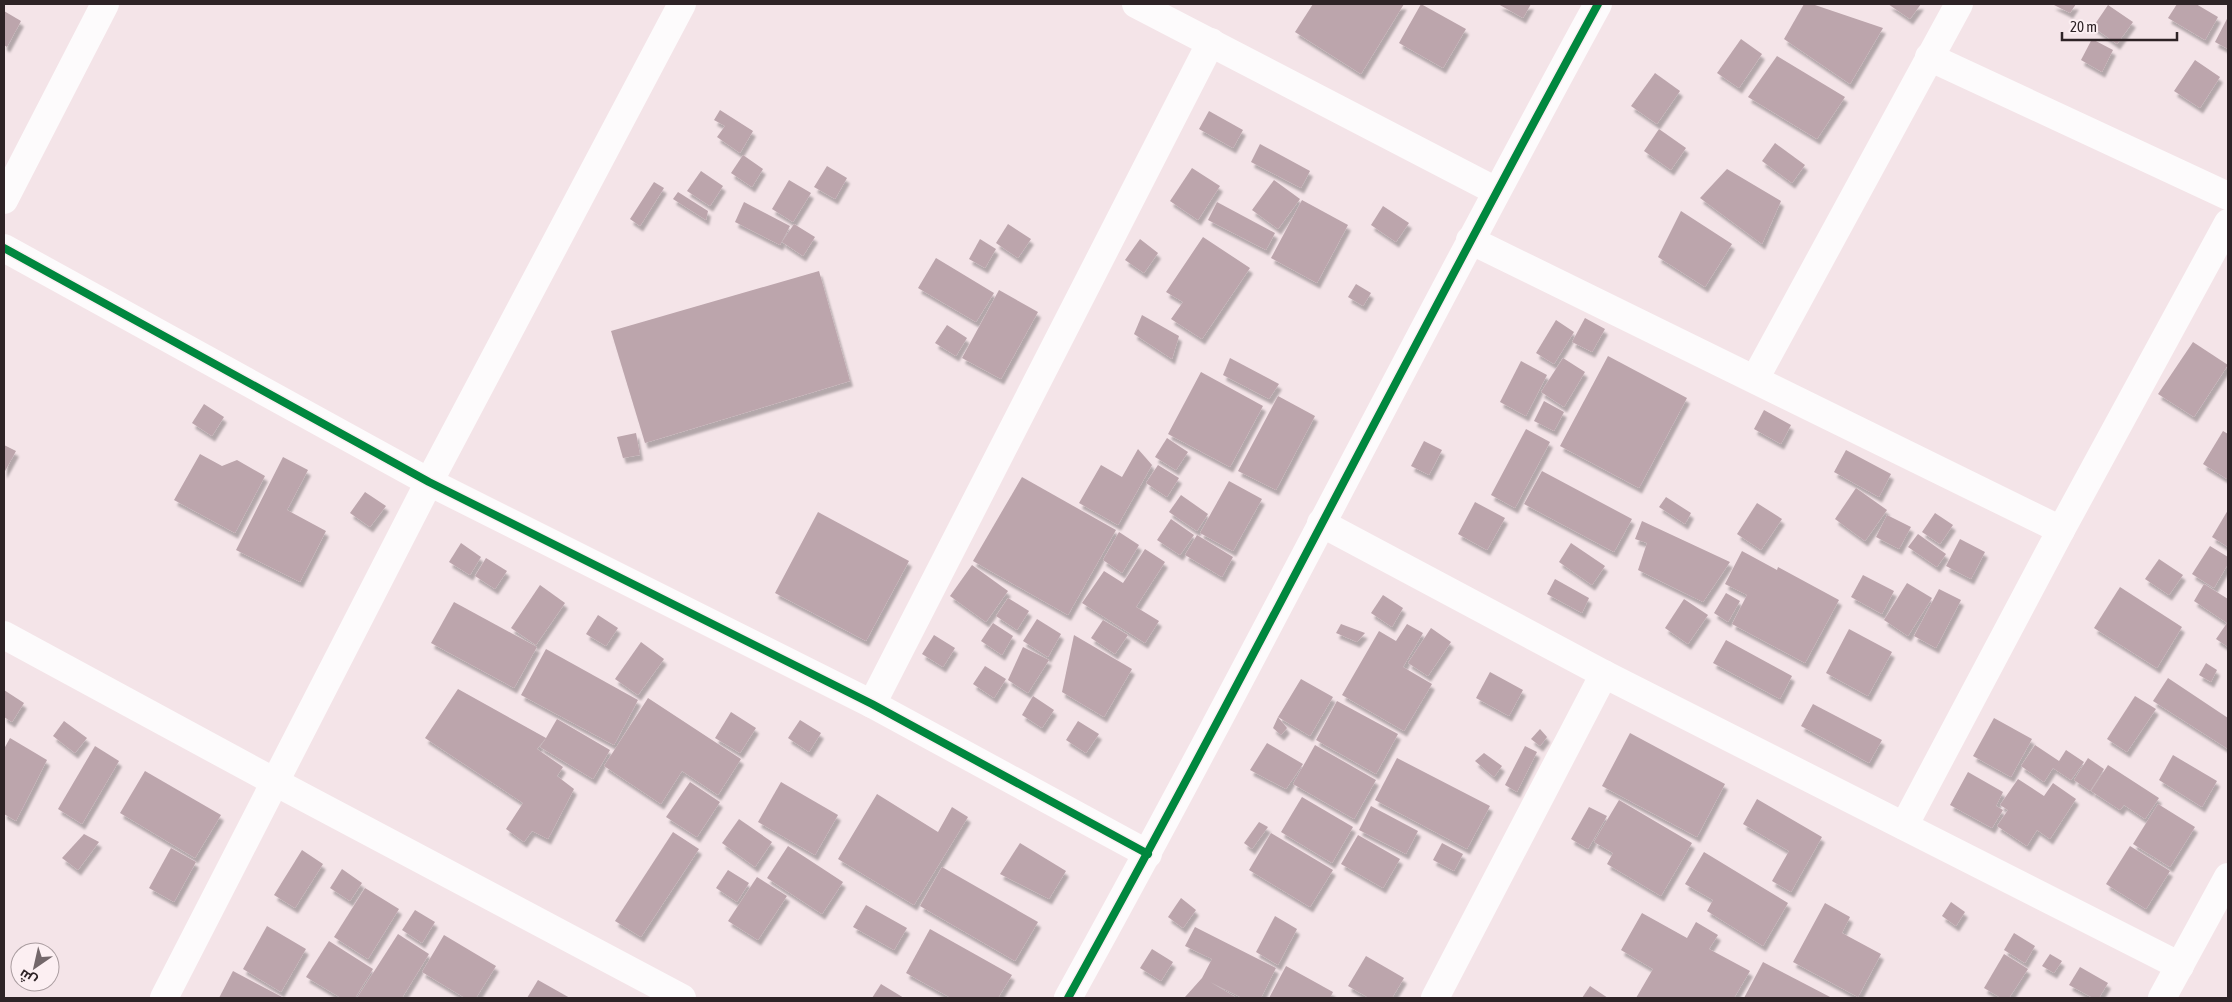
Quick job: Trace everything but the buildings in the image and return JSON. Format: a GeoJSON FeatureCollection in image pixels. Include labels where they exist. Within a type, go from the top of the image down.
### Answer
{"type":"FeatureCollection","features":[{"type":"Feature","properties":{"kind":"street"},"geometry":{"type":"LineString","coordinates":[[4,200],[105,4]]}},
{"type":"Feature","properties":{"kind":"street"},"geometry":{"type":"LineString","coordinates":[[164,998],[429,482],[682,4]]}},
{"type":"Feature","properties":{"kind":"street"},"geometry":{"type":"LineString","coordinates":[[1136,4],[1496,191]]}},
{"type":"Feature","properties":{"kind":"street"},"geometry":{"type":"LineString","coordinates":[[1068,998],[1148,854],[1470,240],[1598,4]]}},
{"type":"Feature","properties":{"kind":"street"},"geometry":{"type":"LineString","coordinates":[[1755,379],[1959,4]]}},
{"type":"Feature","properties":{"kind":"street"},"geometry":{"type":"LineString","coordinates":[[872,704],[1211,42]]}},
{"type":"Feature","properties":{"kind":"street"},"geometry":{"type":"LineString","coordinates":[[1929,57],[2228,196]]}},
{"type":"Feature","properties":{"kind":"street"},"geometry":{"type":"LineString","coordinates":[[1904,826],[2061,530],[2228,223]]}},
{"type":"Feature","properties":{"kind":"street"},"geometry":{"type":"LineString","coordinates":[[1470,240],[2061,530]]}},
{"type":"Feature","properties":{"kind":"street"},"geometry":{"type":"LineString","coordinates":[[4,248],[429,482],[872,704],[1148,854]]}},
{"type":"Feature","properties":{"kind":"street"},"geometry":{"type":"LineString","coordinates":[[1322,524],[1604,674],[2180,966]]}},
{"type":"Feature","properties":{"kind":"street"},"geometry":{"type":"LineString","coordinates":[[4,635],[275,782],[682,998]]}},
{"type":"Feature","properties":{"kind":"street"},"geometry":{"type":"LineString","coordinates":[[1435,998],[1604,674]]}},
{"type":"Feature","properties":{"kind":"street"},"geometry":{"type":"LineString","coordinates":[[2162,998],[2228,877]]}},
{"type":"Feature","properties":{"kind":"cycle path"},"geometry":{"type":"LineString","coordinates":[[1068,998],[1136,874],[1598,4]]}},
{"type":"Feature","properties":{"kind":"cycle path"},"geometry":{"type":"LineString","coordinates":[[4,248],[429,482],[872,704],[1148,854]]}}]}
